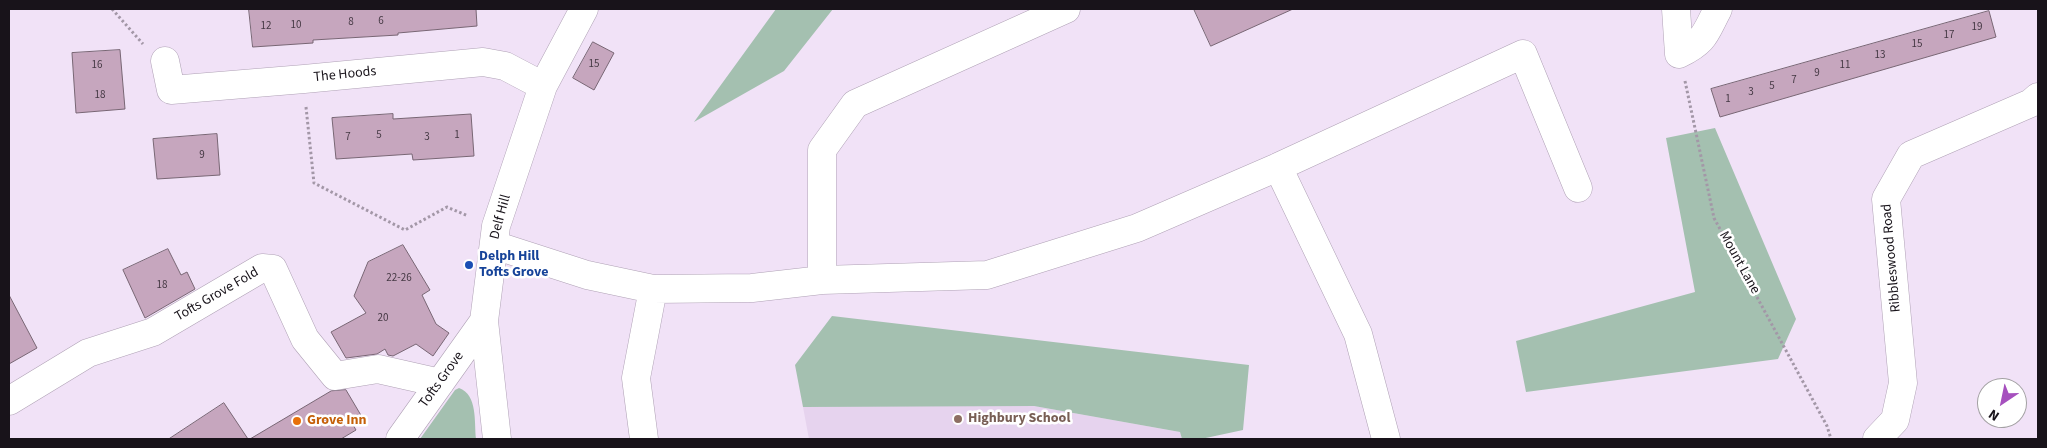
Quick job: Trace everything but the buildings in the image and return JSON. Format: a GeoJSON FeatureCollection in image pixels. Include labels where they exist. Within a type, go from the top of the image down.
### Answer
{"type":"FeatureCollection","features":[{"type":"Feature","properties":{"kind":"street","name":"Delf Hill"},"geometry":{"type":"LineString","coordinates":[[497,439],[484,321],[495,235],[543,86],[584,9]]}},
{"type":"Feature","properties":{"kind":"street"},"geometry":{"type":"LineString","coordinates":[[822,280],[822,150],[855,104],[1066,9]]}},
{"type":"Feature","properties":{"kind":"street"},"geometry":{"type":"LineString","coordinates":[[1676,9],[1681,64]]}},
{"type":"Feature","properties":{"kind":"street"},"geometry":{"type":"LineString","coordinates":[[1681,64],[1702,40],[1718,9]]}},
{"type":"Feature","properties":{"kind":"street"},"geometry":{"type":"LineString","coordinates":[[495,235],[587,275],[654,289],[752,288],[822,280],[987,275],[1137,228],[1278,167],[1523,54],[1578,188]]}},
{"type":"Feature","properties":{"kind":"street","name":"The Hoods"},"geometry":{"type":"LineString","coordinates":[[165,61],[171,90],[482,62],[505,66],[543,86]]}},
{"type":"Feature","properties":{"kind":"street","name":"Ribbleswood Road"},"geometry":{"type":"LineString","coordinates":[[1877,439],[1895,420],[1903,383],[1886,199],[1911,155],[2031,103],[2038,97]]}},
{"type":"Feature","properties":{"kind":"street"},"geometry":{"type":"LineString","coordinates":[[1278,167],[1358,334],[1386,439]]}},
{"type":"Feature","properties":{"kind":"street","name":"Tofts Grove Fold"},"geometry":{"type":"LineString","coordinates":[[9,401],[88,353],[153,332],[262,268],[273,269],[305,339],[335,376],[378,369],[440,383]]}},
{"type":"Feature","properties":{"kind":"street"},"geometry":{"type":"LineString","coordinates":[[644,439],[636,378],[654,289]]}},
{"type":"Feature","properties":{"kind":"street","name":"Tofts Grove"},"geometry":{"type":"LineString","coordinates":[[400,439],[484,321]]}},
{"type":"Feature","properties":{"kind":"path"},"geometry":{"type":"LineString","coordinates":[[112,9],[146,48],[165,61]]}},
{"type":"Feature","properties":{"kind":"path","name":"Mount Lane"},"geometry":{"type":"LineString","coordinates":[[1681,64],[1714,218],[1827,426],[1831,439]]}},
{"type":"Feature","properties":{"kind":"path"},"geometry":{"type":"LineString","coordinates":[[304,79],[314,183],[404,230],[447,208],[495,235]]}},
{"type":"Feature","properties":{"kind":"shaded area","name":"Highbury School"},"geometry":{"type":"Polygon","coordinates":[[[879,405],[1034,406],[1180,432],[1182,439],[809,439],[803,407],[879,405]]]}},
{"type":"Feature","properties":{"kind":"green space"},"geometry":{"type":"Polygon","coordinates":[[[776,9],[833,9],[784,71],[694,122],[776,9]]]}},
{"type":"Feature","properties":{"kind":"green space"},"geometry":{"type":"Polygon","coordinates":[[[1715,128],[1796,319],[1778,359],[1526,392],[1516,341],[1695,292],[1666,138],[1715,128]]]}},
{"type":"Feature","properties":{"kind":"green space"},"geometry":{"type":"Polygon","coordinates":[[[832,316],[1249,365],[1243,430],[1201,439],[1182,439],[1180,432],[1034,406],[803,407],[795,365],[832,316]]]}},
{"type":"Feature","properties":{"kind":"green space"},"geometry":{"type":"Polygon","coordinates":[[[459,388],[465,392],[472,403],[476,439],[420,439],[455,390],[459,388]]]}},
{"type":"Feature","properties":{"kind":"place","name":"Delph Hill Tofts Grove"},"geometry":{"type":"Point","coordinates":[469,265]}},
{"type":"Feature","properties":{"kind":"place","name":"Highbury School"},"geometry":{"type":"Point","coordinates":[958,419]}},
{"type":"Feature","properties":{"kind":"place","name":"Grove Inn"},"geometry":{"type":"Point","coordinates":[297,421]}}]}
